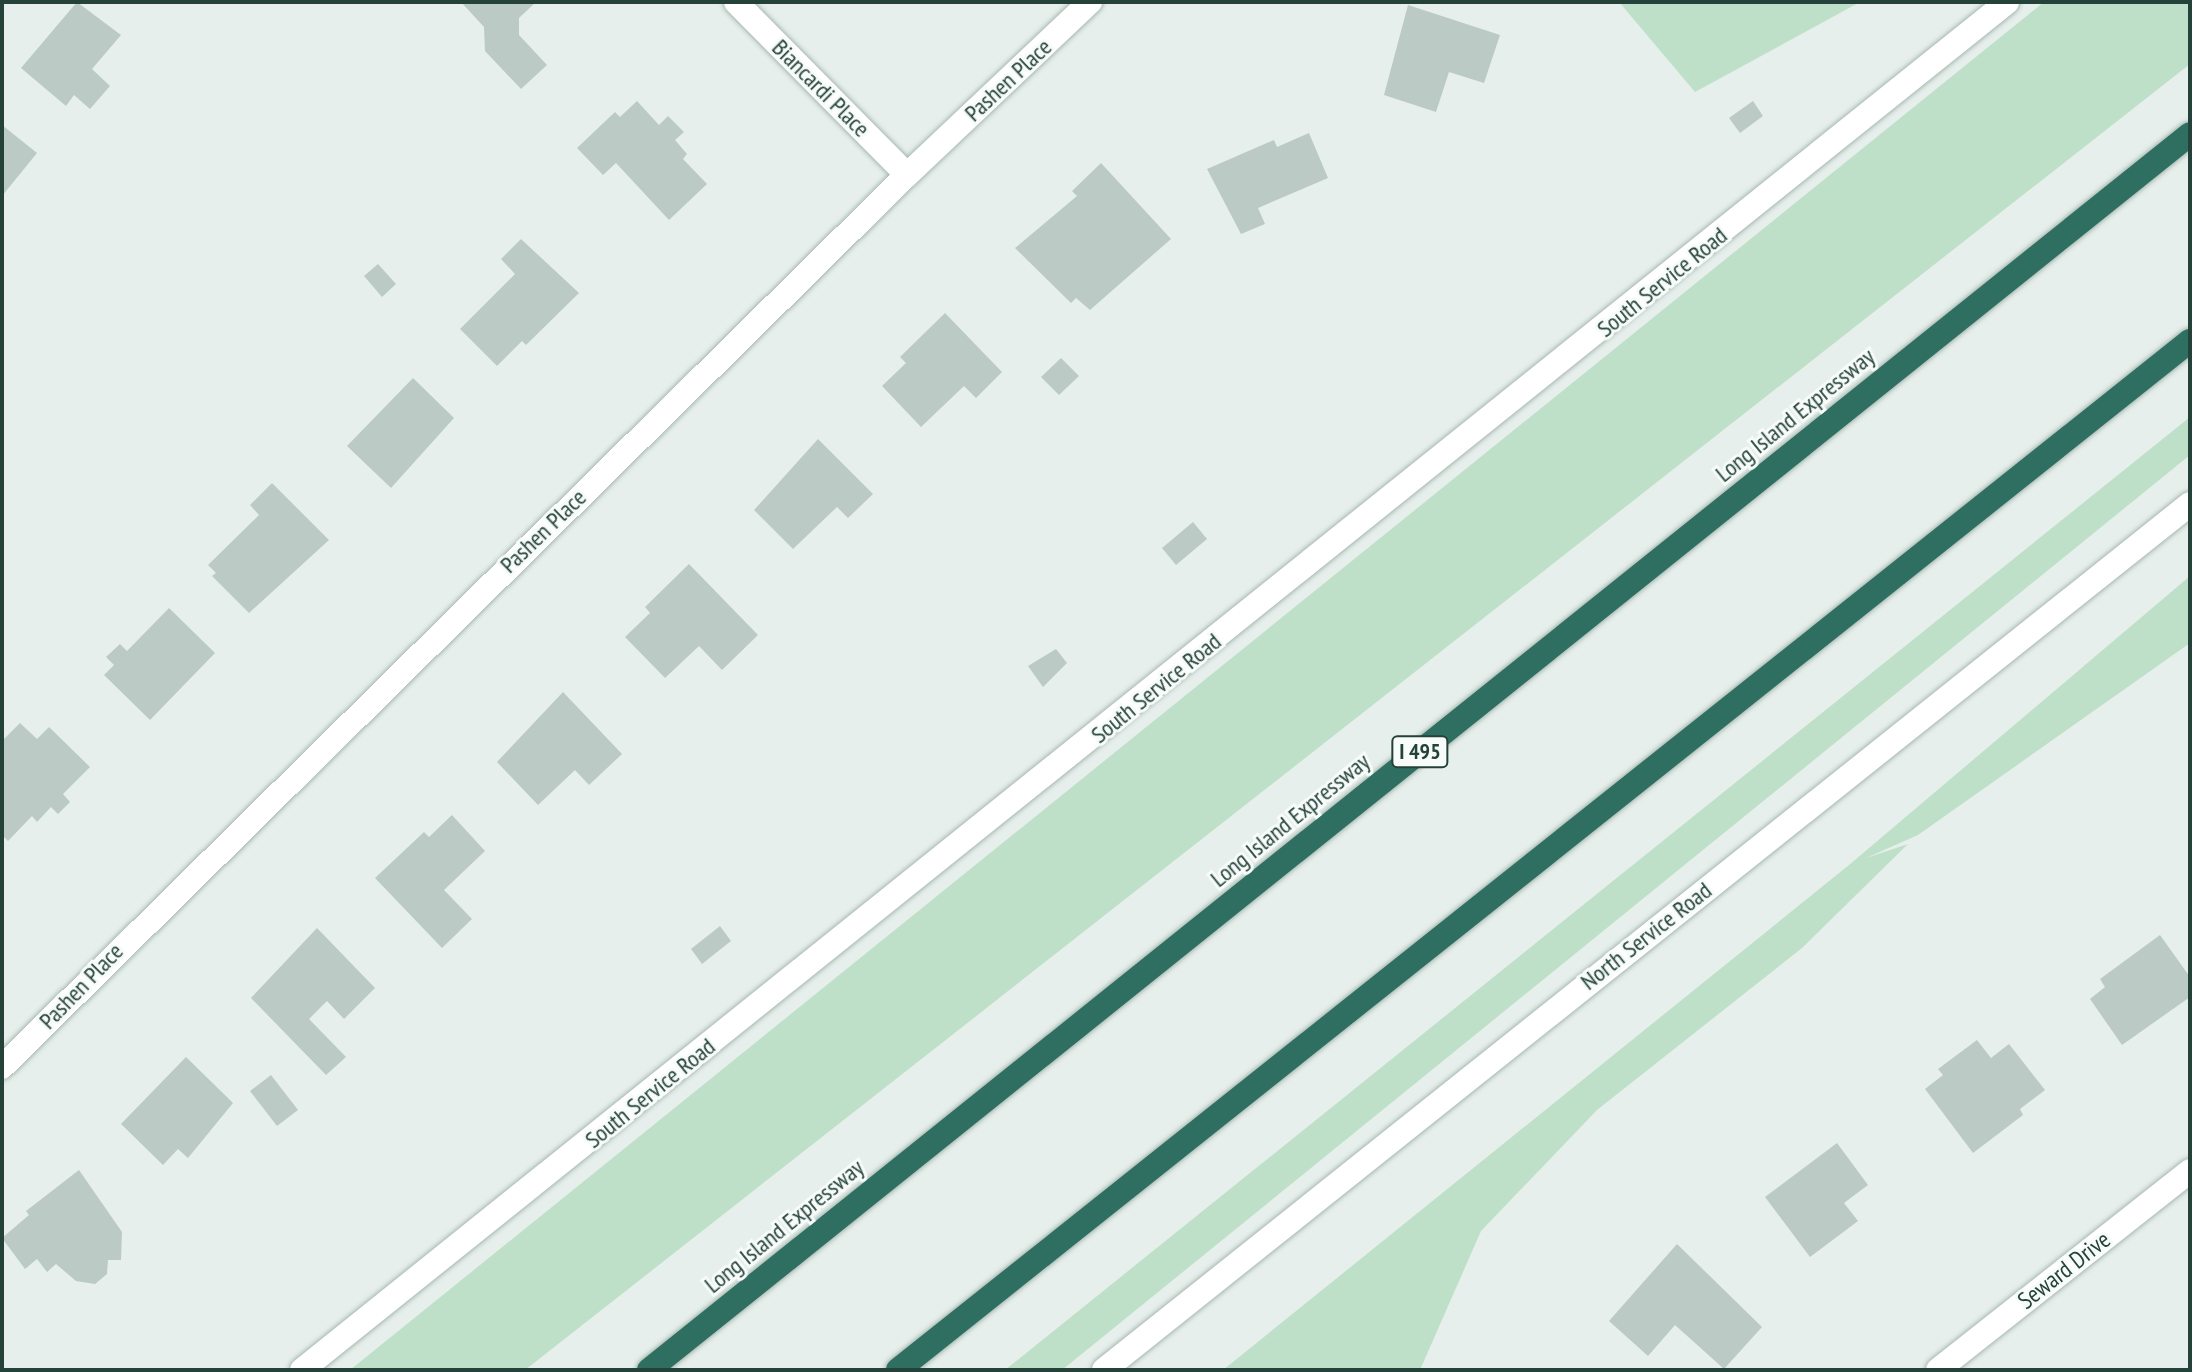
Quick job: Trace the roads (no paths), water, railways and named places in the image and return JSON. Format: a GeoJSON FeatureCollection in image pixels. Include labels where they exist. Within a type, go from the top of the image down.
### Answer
{"type":"FeatureCollection","features":[{"type":"Feature","properties":{"kind":"highway","name":"Long Island Expressway"},"geometry":{"type":"LineString","coordinates":[[649,1370],[2190,134]]}},
{"type":"Feature","properties":{"kind":"highway"},"geometry":{"type":"LineString","coordinates":[[898,1370],[2190,341]]}},
{"type":"Feature","properties":{"kind":"main road","name":"Biancardi Place"},"geometry":{"type":"LineString","coordinates":[[736,2],[907,175]]}},
{"type":"Feature","properties":{"kind":"main road","name":"Pashen Place"},"geometry":{"type":"LineString","coordinates":[[2,1067],[907,175],[1090,2]]}},
{"type":"Feature","properties":{"kind":"main road","name":"South Service Road"},"geometry":{"type":"LineString","coordinates":[[302,1370],[2007,2]]}},
{"type":"Feature","properties":{"kind":"main road","name":"North Service Road"},"geometry":{"type":"LineString","coordinates":[[1104,1370],[2190,504]]}},
{"type":"Feature","properties":{"kind":"main road","name":"Seward Drive"},"geometry":{"type":"LineString","coordinates":[[1938,1370],[2190,1171]]}}]}
